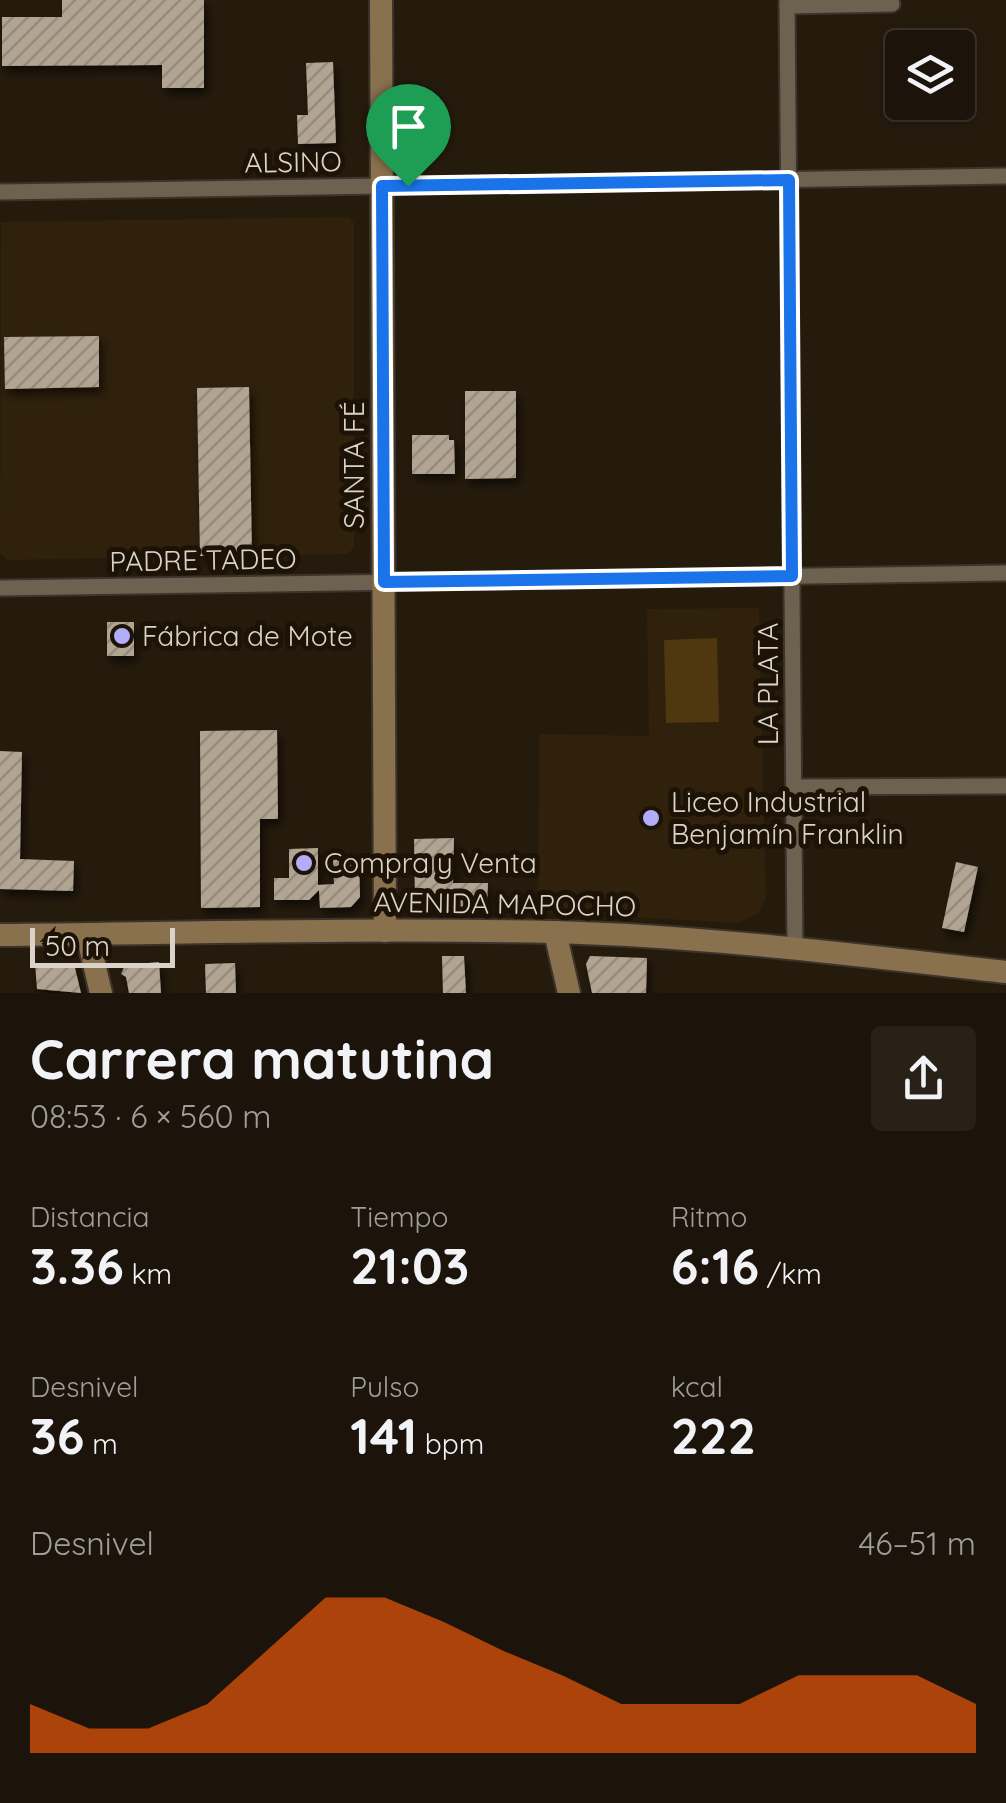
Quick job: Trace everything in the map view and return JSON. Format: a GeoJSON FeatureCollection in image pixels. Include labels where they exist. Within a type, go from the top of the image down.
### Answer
{"type":"FeatureCollection","features":[{"type":"Feature","properties":{"kind":"street","name":"SANTA FÉ"},"geometry":{"type":"LineString","coordinates":[[381,0],[386,930]]}},
{"type":"Feature","properties":{"kind":"street"},"geometry":{"type":"LineString","coordinates":[[788,3],[892,4]]}},
{"type":"Feature","properties":{"kind":"street","name":"LA PLATA"},"geometry":{"type":"LineString","coordinates":[[788,3],[796,947]]}},
{"type":"Feature","properties":{"kind":"street","name":"ALSINO"},"geometry":{"type":"LineString","coordinates":[[0,192],[1006,176]]}},
{"type":"Feature","properties":{"kind":"street","name":"PADRE TADEO"},"geometry":{"type":"LineString","coordinates":[[0,588],[1006,573]]}},
{"type":"Feature","properties":{"kind":"street"},"geometry":{"type":"LineString","coordinates":[[794,787],[1006,786]]}},
{"type":"Feature","properties":{"kind":"street"},"geometry":{"type":"LineString","coordinates":[[556,932],[570,993]]}},
{"type":"Feature","properties":{"kind":"street","name":"AVENIDA MAPOCHO"},"geometry":{"type":"LineString","coordinates":[[0,934],[556,932],[796,947],[1006,972]]}},
{"type":"Feature","properties":{"kind":"street"},"geometry":{"type":"LineString","coordinates":[[87,934],[101,993]]}},
{"type":"Feature","properties":{"kind":"shaded area"},"geometry":{"type":"Polygon","coordinates":[[[349,217],[354,223],[354,548],[347,554],[7,560],[0,553],[1,222],[349,217]]]}},
{"type":"Feature","properties":{"kind":"shaded area","name":"Liceo Industrial Benjamín Franklin"},"geometry":{"type":"Polygon","coordinates":[[[759,608],[766,899],[758,914],[738,923],[538,912],[539,734],[649,736],[647,609],[759,608]]]}},
{"type":"Feature","properties":{"kind":"shaded area"},"geometry":{"type":"Polygon","coordinates":[[[717,638],[719,722],[666,723],[664,640],[717,638]]]}},
{"type":"Feature","properties":{"kind":"building"},"geometry":{"type":"Polygon","coordinates":[[[62,0],[204,0],[204,88],[162,88],[162,65],[2,66],[2,17],[62,17],[62,0]]]}},
{"type":"Feature","properties":{"kind":"building"},"geometry":{"type":"Polygon","coordinates":[[[333,62],[336,143],[298,144],[297,115],[308,115],[306,63],[333,62]]]}},
{"type":"Feature","properties":{"kind":"building"},"geometry":{"type":"Polygon","coordinates":[[[99,336],[99,387],[5,389],[4,337],[99,336]]]}},
{"type":"Feature","properties":{"kind":"building"},"geometry":{"type":"Polygon","coordinates":[[[249,387],[252,556],[200,556],[197,388],[249,387]]]}},
{"type":"Feature","properties":{"kind":"building"},"geometry":{"type":"Polygon","coordinates":[[[465,391],[516,391],[516,478],[465,479],[465,391]]]}},
{"type":"Feature","properties":{"kind":"building"},"geometry":{"type":"Polygon","coordinates":[[[412,435],[449,435],[449,440],[454,440],[455,474],[412,474],[412,435]]]}},
{"type":"Feature","properties":{"kind":"building"},"geometry":{"type":"Polygon","coordinates":[[[107,622],[134,622],[134,656],[107,656],[107,622]]]}},
{"type":"Feature","properties":{"kind":"building"},"geometry":{"type":"Polygon","coordinates":[[[277,730],[278,819],[260,819],[260,907],[201,908],[200,731],[277,730]]]}},
{"type":"Feature","properties":{"kind":"building"},"geometry":{"type":"Polygon","coordinates":[[[0,751],[22,752],[20,859],[74,861],[73,891],[0,889],[0,751]]]}},
{"type":"Feature","properties":{"kind":"building"},"geometry":{"type":"Polygon","coordinates":[[[454,838],[453,883],[488,883],[487,908],[421,908],[415,900],[414,839],[454,838]]]}},
{"type":"Feature","properties":{"kind":"building"},"geometry":{"type":"Polygon","coordinates":[[[318,848],[318,885],[334,884],[333,857],[359,857],[360,897],[351,907],[320,908],[319,890],[309,900],[274,900],[274,878],[289,878],[289,849],[318,848]]]}},
{"type":"Feature","properties":{"kind":"building"},"geometry":{"type":"Polygon","coordinates":[[[956,862],[978,867],[964,932],[942,928],[956,862]]]}},
{"type":"Feature","properties":{"kind":"building"},"geometry":{"type":"Polygon","coordinates":[[[442,956],[464,956],[466,993],[443,993],[442,956]]]}},
{"type":"Feature","properties":{"kind":"building"},"geometry":{"type":"Polygon","coordinates":[[[590,956],[647,958],[646,993],[592,993],[586,964],[590,956]]]}},
{"type":"Feature","properties":{"kind":"building"},"geometry":{"type":"Polygon","coordinates":[[[159,962],[161,993],[129,993],[126,977],[121,974],[125,965],[159,962]]]}},
{"type":"Feature","properties":{"kind":"building"},"geometry":{"type":"Polygon","coordinates":[[[35,963],[70,963],[81,993],[37,989],[35,963]]]}},
{"type":"Feature","properties":{"kind":"building"},"geometry":{"type":"Polygon","coordinates":[[[235,963],[236,993],[206,993],[205,964],[235,963]]]}},
{"type":"Feature","properties":{"kind":"place","name":"Fábrica de Mote"},"geometry":{"type":"Point","coordinates":[122,636]}},
{"type":"Feature","properties":{"kind":"place","name":"Liceo Industrial Benjamín Franklin"},"geometry":{"type":"Point","coordinates":[651,818]}},
{"type":"Feature","properties":{"kind":"place","name":"Compra y Venta"},"geometry":{"type":"Point","coordinates":[304,863]}},
{"type":"Feature","properties":{"kind":"route"},"geometry":{"type":"LineString","coordinates":[[789,180],[792,576],[384,582],[382,186],[408,186],[789,180]]}}]}
